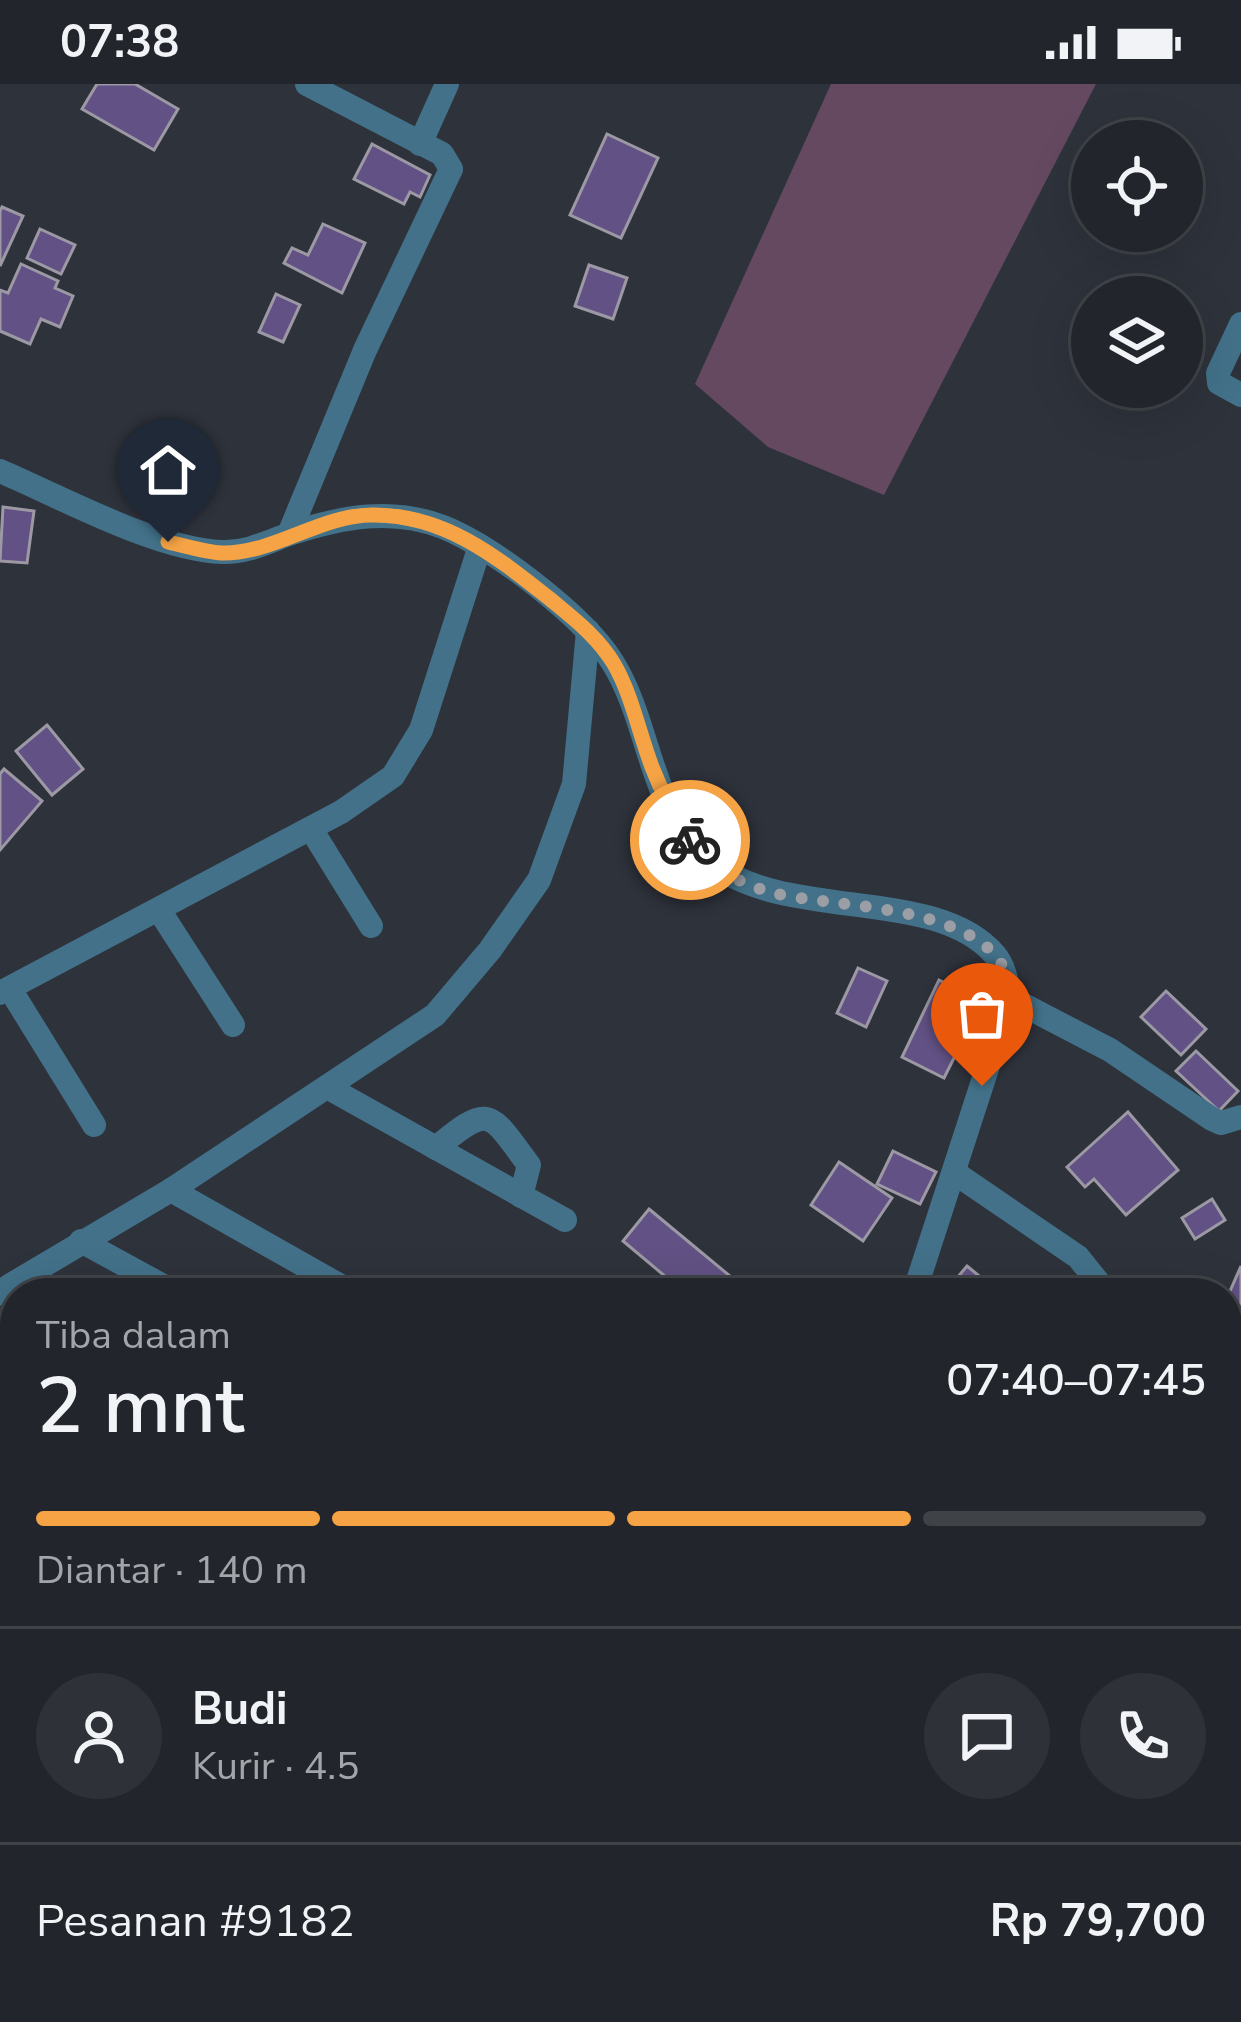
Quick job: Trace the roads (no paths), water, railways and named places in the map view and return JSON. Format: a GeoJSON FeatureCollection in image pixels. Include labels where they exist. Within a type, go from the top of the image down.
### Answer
{"type":"FeatureCollection","features":[{"type":"Feature","properties":{"kind":"street"},"geometry":{"type":"LineString","coordinates":[[289,534],[365,350],[446,188],[451,169],[442,154],[307,84]]}},
{"type":"Feature","properties":{"kind":"street"},"geometry":{"type":"LineString","coordinates":[[420,143],[447,84]]}},
{"type":"Feature","properties":{"kind":"street"},"geometry":{"type":"LineString","coordinates":[[1241,324],[1219,373],[1220,382],[1241,395]]}},
{"type":"Feature","properties":{"kind":"street"},"geometry":{"type":"LineString","coordinates":[[0,471],[168,542],[222,553],[257,548],[289,534],[368,514],[441,526],[480,546],[588,631],[614,664],[673,814],[698,852],[737,879],[772,892],[923,917],[957,930],[996,956],[1010,998],[919,1278]]}},
{"type":"Feature","properties":{"kind":"street"},"geometry":{"type":"LineString","coordinates":[[94,1125],[5,991],[311,829],[373,793],[392,776],[431,709],[480,546]]}},
{"type":"Feature","properties":{"kind":"street"},"geometry":{"type":"LineString","coordinates":[[22,1278],[171,1190],[435,1015],[490,950],[539,880],[574,784],[588,631]]}},
{"type":"Feature","properties":{"kind":"street"},"geometry":{"type":"LineString","coordinates":[[311,829],[371,926]]}},
{"type":"Feature","properties":{"kind":"street"},"geometry":{"type":"LineString","coordinates":[[159,910],[233,1025]]}},
{"type":"Feature","properties":{"kind":"street"},"geometry":{"type":"LineString","coordinates":[[1010,998],[1110,1050],[1212,1119],[1221,1123],[1241,1117]]}},
{"type":"Feature","properties":{"kind":"street"},"geometry":{"type":"LineString","coordinates":[[327,1087],[566,1220]]}},
{"type":"Feature","properties":{"kind":"street"},"geometry":{"type":"LineString","coordinates":[[436,1148],[465,1123],[488,1118],[529,1165],[521,1196]]}},
{"type":"Feature","properties":{"kind":"street"},"geometry":{"type":"LineString","coordinates":[[955,1173],[1078,1256],[1095,1278]]}},
{"type":"Feature","properties":{"kind":"street"},"geometry":{"type":"LineString","coordinates":[[171,1190],[326,1278]]}},
{"type":"Feature","properties":{"kind":"street"},"geometry":{"type":"LineString","coordinates":[[81,1241],[149,1278]]}}]}
